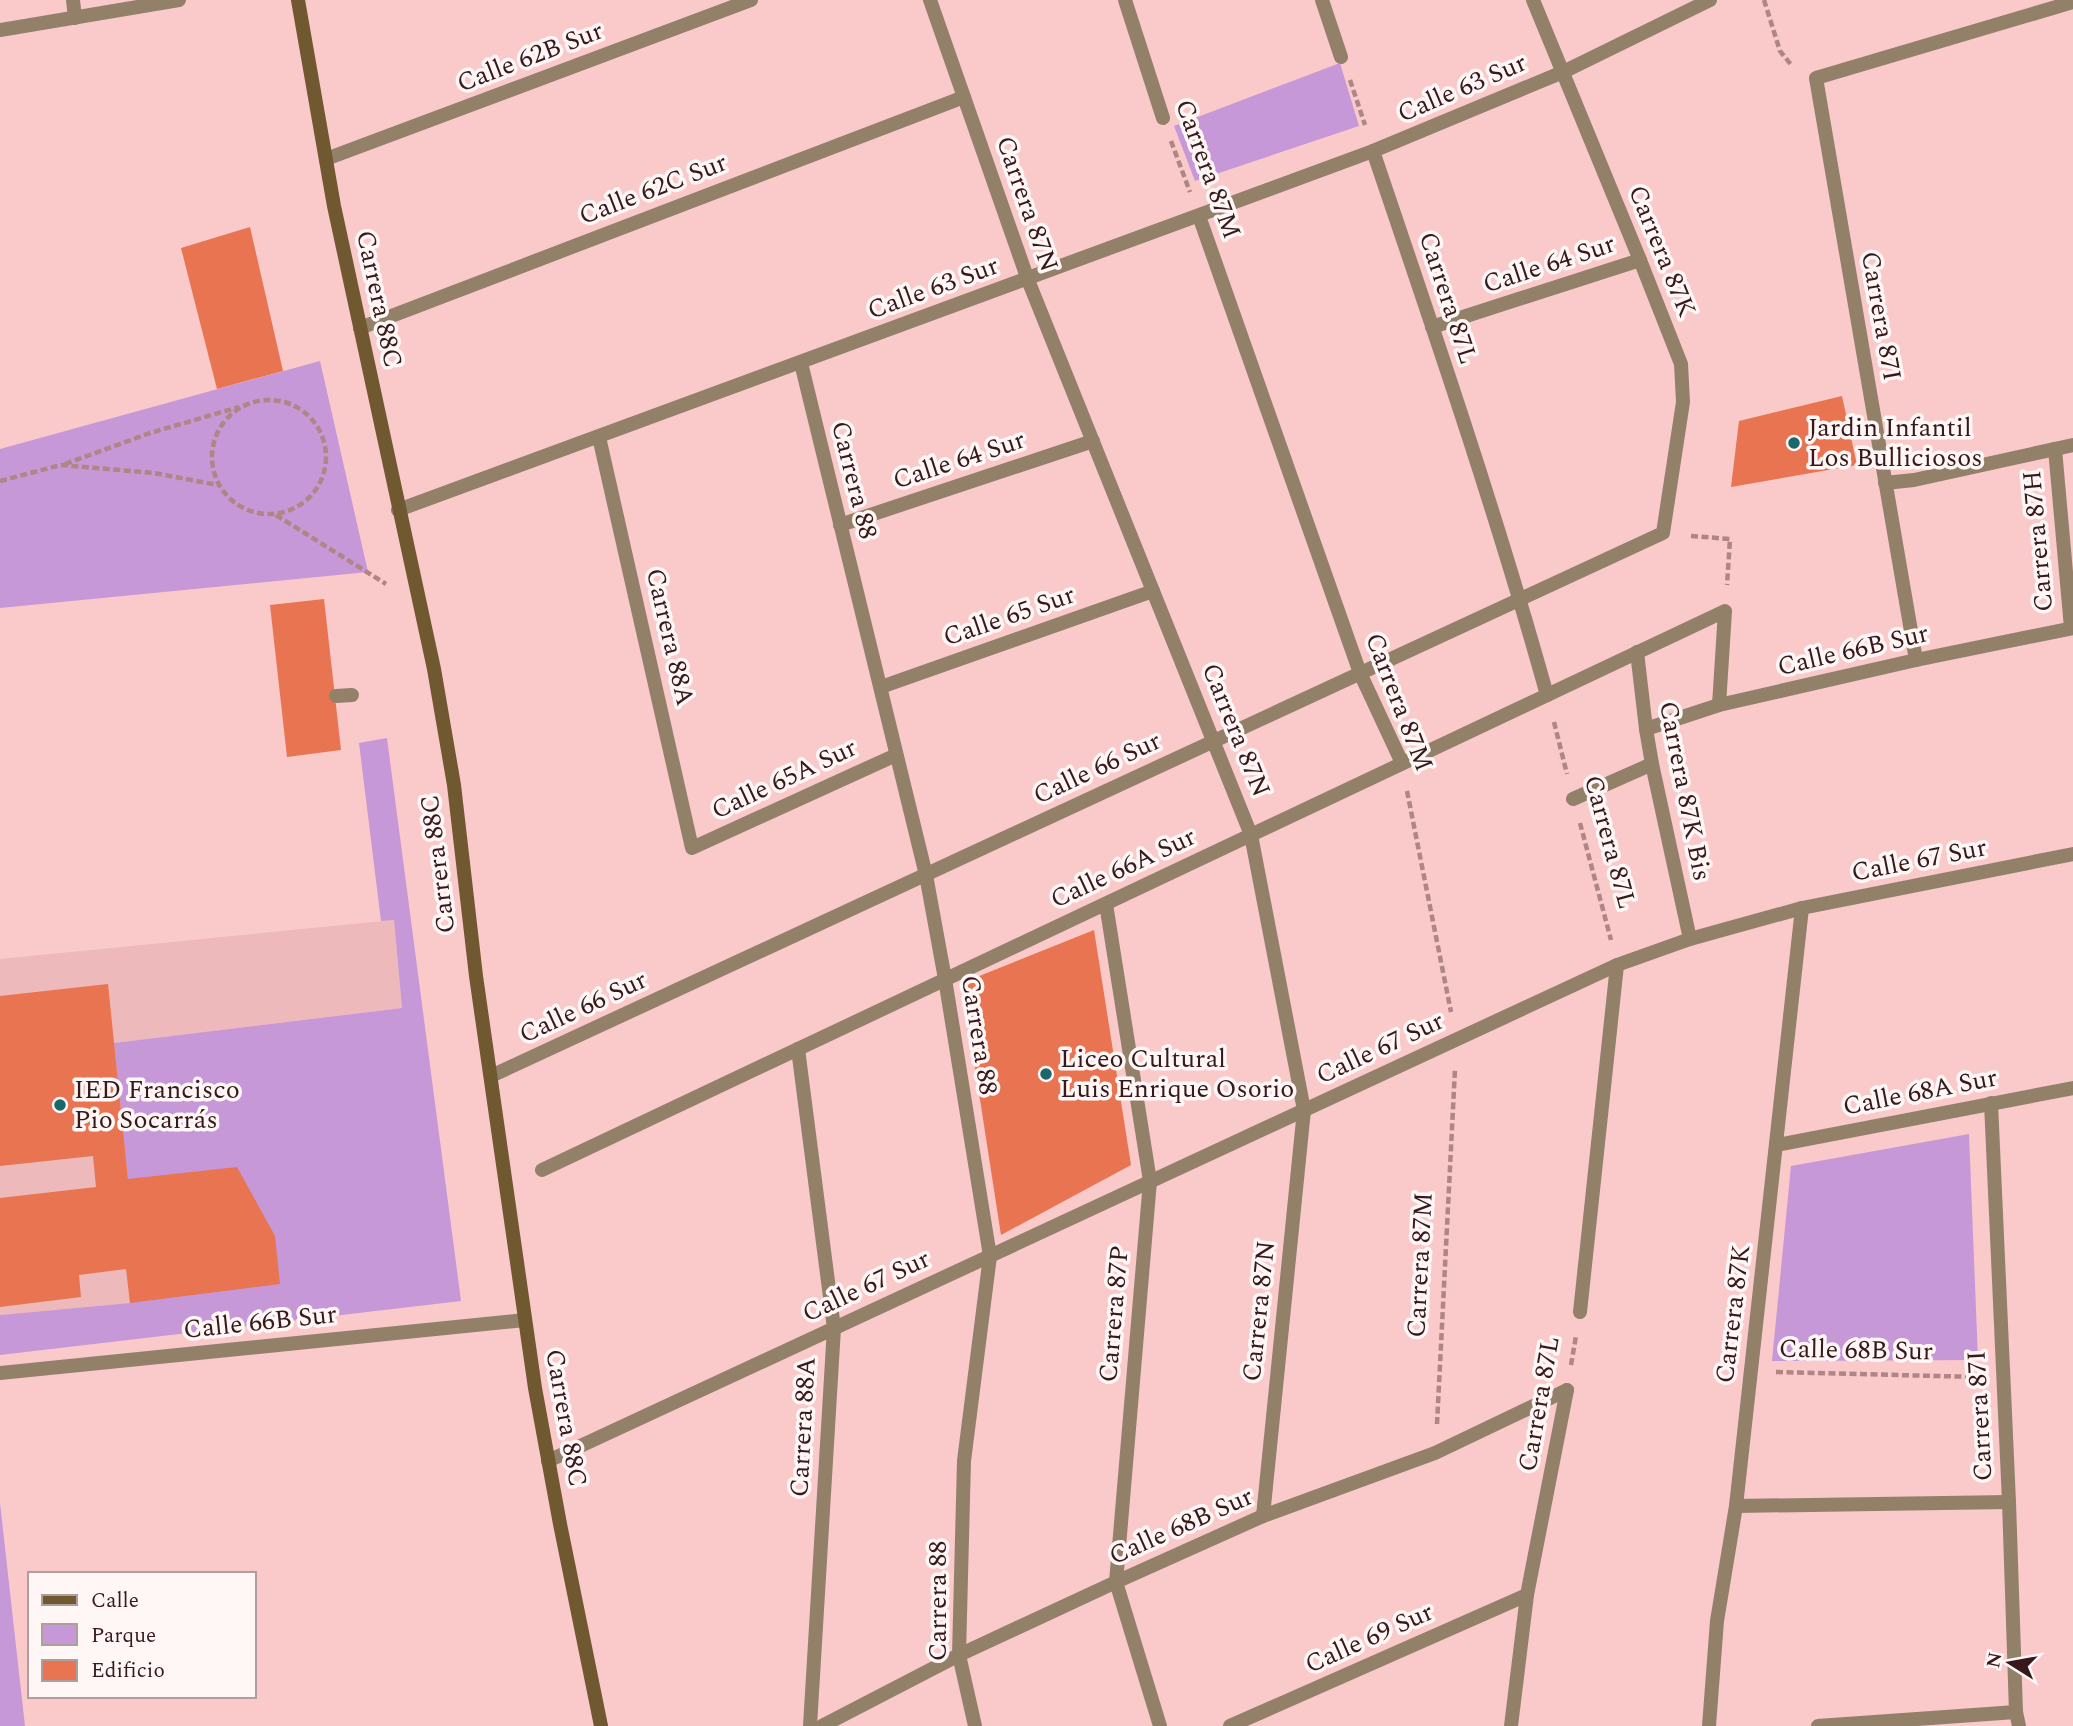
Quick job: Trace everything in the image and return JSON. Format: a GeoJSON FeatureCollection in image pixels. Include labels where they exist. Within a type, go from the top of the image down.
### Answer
{"type":"FeatureCollection","features":[{"type":"Feature","properties":{"kind":"street"},"geometry":{"type":"LineString","coordinates":[[73,0],[75,18]]}},
{"type":"Feature","properties":{"kind":"street"},"geometry":{"type":"LineString","coordinates":[[0,30],[179,0]]}},
{"type":"Feature","properties":{"kind":"street","name":"Carrera 88C"},"geometry":{"type":"LineString","coordinates":[[298,0],[360,328],[434,669],[454,785],[476,976],[525,1320],[548,1461],[601,1726]]}},
{"type":"Feature","properties":{"kind":"street","name":"Calle 62B Sur"},"geometry":{"type":"LineString","coordinates":[[326,159],[751,0]]}},
{"type":"Feature","properties":{"kind":"street","name":"Carrera 87N"},"geometry":{"type":"LineString","coordinates":[[930,0],[1028,280],[1251,835],[1304,1110],[1263,1516]]}},
{"type":"Feature","properties":{"kind":"street","name":"Carrera 87M"},"geometry":{"type":"LineString","coordinates":[[1125,0],[1163,118]]}},
{"type":"Feature","properties":{"kind":"street"},"geometry":{"type":"LineString","coordinates":[[1322,0],[1341,57]]}},
{"type":"Feature","properties":{"kind":"street","name":"Carrera 87K"},"geometry":{"type":"LineString","coordinates":[[1532,0],[1681,364],[1683,402],[1663,533]]}},
{"type":"Feature","properties":{"kind":"street","name":"Calle 63 Sur"},"geometry":{"type":"LineString","coordinates":[[398,510],[1373,151],[1563,72],[1710,0]]}},
{"type":"Feature","properties":{"kind":"street"},"geometry":{"type":"LineString","coordinates":[[1816,78],[2073,2]]}},
{"type":"Feature","properties":{"kind":"street","name":"Carrera 87I"},"geometry":{"type":"LineString","coordinates":[[1816,78],[1916,660]]}},
{"type":"Feature","properties":{"kind":"street","name":"Calle 62C Sur"},"geometry":{"type":"LineString","coordinates":[[360,328],[964,97]]}},
{"type":"Feature","properties":{"kind":"street","name":"Carrera 87L"},"geometry":{"type":"LineString","coordinates":[[1373,151],[1520,599],[1547,695]]}},
{"type":"Feature","properties":{"kind":"street","name":"Carrera 87M"},"geometry":{"type":"LineString","coordinates":[[1199,216],[1360,673],[1402,763]]}},
{"type":"Feature","properties":{"kind":"street","name":"Calle 64 Sur"},"geometry":{"type":"LineString","coordinates":[[1432,327],[1640,260]]}},
{"type":"Feature","properties":{"kind":"street","name":"Carrera 88"},"geometry":{"type":"LineString","coordinates":[[801,363],[926,875],[989,1256],[964,1461],[959,1655],[975,1726]]}},
{"type":"Feature","properties":{"kind":"street","name":"Carrera 88A"},"geometry":{"type":"LineString","coordinates":[[599,437],[692,848]]}},
{"type":"Feature","properties":{"kind":"street","name":"Calle 64 Sur"},"geometry":{"type":"LineString","coordinates":[[840,525],[1093,441]]}},
{"type":"Feature","properties":{"kind":"street"},"geometry":{"type":"LineString","coordinates":[[1885,483],[1914,480],[2073,445]]}},
{"type":"Feature","properties":{"kind":"street","name":"Carrera 87H"},"geometry":{"type":"LineString","coordinates":[[2055,449],[2072,628]]}},
{"type":"Feature","properties":{"kind":"street","name":"Calle 66 Sur"},"geometry":{"type":"LineString","coordinates":[[491,1076],[1663,533]]}},
{"type":"Feature","properties":{"kind":"street","name":"Calle 65 Sur"},"geometry":{"type":"LineString","coordinates":[[881,687],[1153,591]]}},
{"type":"Feature","properties":{"kind":"street"},"geometry":{"type":"LineString","coordinates":[[1719,705],[1726,611]]}},
{"type":"Feature","properties":{"kind":"street","name":"Calle 66A Sur"},"geometry":{"type":"LineString","coordinates":[[542,1170],[1726,611]]}},
{"type":"Feature","properties":{"kind":"street","name":"Calle 66B Sur"},"geometry":{"type":"LineString","coordinates":[[1646,729],[1719,705],[2072,628]]}},
{"type":"Feature","properties":{"kind":"street","name":"Carrera 87K Bis"},"geometry":{"type":"LineString","coordinates":[[1637,652],[1652,764],[1690,939]]}},
{"type":"Feature","properties":{"kind":"street"},"geometry":{"type":"LineString","coordinates":[[336,696],[352,695]]}},
{"type":"Feature","properties":{"kind":"street","name":"Calle 65A Sur"},"geometry":{"type":"LineString","coordinates":[[692,848],[896,755]]}},
{"type":"Feature","properties":{"kind":"street"},"geometry":{"type":"LineString","coordinates":[[1573,799],[1652,764]]}},
{"type":"Feature","properties":{"kind":"street","name":"Calle 67 Sur"},"geometry":{"type":"LineString","coordinates":[[548,1461],[1617,965],[1690,939],[1802,908],[2073,854]]}},
{"type":"Feature","properties":{"kind":"street","name":"Carrera 87P"},"geometry":{"type":"LineString","coordinates":[[1106,904],[1150,1181],[1116,1582],[1160,1726]]}},
{"type":"Feature","properties":{"kind":"street","name":"Carrera 87K"},"geometry":{"type":"LineString","coordinates":[[1709,1726],[1717,1621],[1736,1506],[1802,908]]}},
{"type":"Feature","properties":{"kind":"street","name":"Carrera 87L"},"geometry":{"type":"LineString","coordinates":[[1580,1312],[1617,965]]}},
{"type":"Feature","properties":{"kind":"street","name":"Carrera 88A"},"geometry":{"type":"LineString","coordinates":[[798,1049],[834,1328],[810,1726]]}},
{"type":"Feature","properties":{"kind":"street","name":"Calle 68A Sur"},"geometry":{"type":"LineString","coordinates":[[1777,1144],[2073,1087]]}},
{"type":"Feature","properties":{"kind":"street","name":"Carrera 87I"},"geometry":{"type":"LineString","coordinates":[[1991,1103],[2017,1719]]}},
{"type":"Feature","properties":{"kind":"street","name":"Calle 66B Sur"},"geometry":{"type":"LineString","coordinates":[[0,1373],[525,1320]]}},
{"type":"Feature","properties":{"kind":"street","name":"Carrera 87L"},"geometry":{"type":"LineString","coordinates":[[1511,1726],[1527,1595],[1567,1390]]}},
{"type":"Feature","properties":{"kind":"street","name":"Calle 68B Sur"},"geometry":{"type":"LineString","coordinates":[[822,1726],[959,1655],[1116,1582],[1263,1516],[1435,1453],[1567,1390]]}},
{"type":"Feature","properties":{"kind":"street"},"geometry":{"type":"LineString","coordinates":[[1736,1506],[2009,1502]]}},
{"type":"Feature","properties":{"kind":"street","name":"Calle 69 Sur"},"geometry":{"type":"LineString","coordinates":[[1230,1726],[1527,1595]]}},
{"type":"Feature","properties":{"kind":"street"},"geometry":{"type":"LineString","coordinates":[[1818,1726],[2017,1719]]}},
{"type":"Feature","properties":{"kind":"path"},"geometry":{"type":"LineString","coordinates":[[1764,0],[1780,51],[1793,67],[1816,78]]}},
{"type":"Feature","properties":{"kind":"path"},"geometry":{"type":"LineString","coordinates":[[1341,57],[1360,106],[1373,151]]}},
{"type":"Feature","properties":{"kind":"path","name":"Carrera 87M"},"geometry":{"type":"LineString","coordinates":[[1163,118],[1199,216]]}},
{"type":"Feature","properties":{"kind":"path"},"geometry":{"type":"LineString","coordinates":[[0,481],[61,465],[150,433],[254,402],[272,400],[290,404],[307,414],[318,428],[326,446],[326,465],[320,483],[310,498],[294,509],[276,515],[259,514],[243,508],[229,498],[219,485],[213,469],[212,452],[226,421],[238,409],[254,402]]}},
{"type":"Feature","properties":{"kind":"path"},"geometry":{"type":"LineString","coordinates":[[61,465],[154,473],[219,485]]}},
{"type":"Feature","properties":{"kind":"path"},"geometry":{"type":"LineString","coordinates":[[276,515],[419,606]]}},
{"type":"Feature","properties":{"kind":"path"},"geometry":{"type":"LineString","coordinates":[[1663,533],[1730,539],[1726,611]]}},
{"type":"Feature","properties":{"kind":"path","name":"Carrera 87L"},"geometry":{"type":"LineString","coordinates":[[1547,695],[1617,965]]}},
{"type":"Feature","properties":{"kind":"path","name":"Carrera 87M"},"geometry":{"type":"LineString","coordinates":[[1402,763],[1456,1039],[1435,1453]]}},
{"type":"Feature","properties":{"kind":"path","name":"Carrera 87L"},"geometry":{"type":"LineString","coordinates":[[1567,1390],[1580,1312]]}},
{"type":"Feature","properties":{"kind":"path","name":"Calle 68B Sur"},"geometry":{"type":"LineString","coordinates":[[1751,1372],[2002,1377]]}},
{"type":"Feature","properties":{"kind":"shaded area","name":"IED Francisco Pio Socarrás"},"geometry":{"type":"Polygon","coordinates":[[[394,920],[402,1008],[114,1043],[280,1284],[130,1303],[0,1315],[0,959],[394,920]]]}},
{"type":"Feature","properties":{"kind":"green space"},"geometry":{"type":"Polygon","coordinates":[[[1340,63],[1359,126],[1195,181],[1174,126],[1340,63]]]}},
{"type":"Feature","properties":{"kind":"green space"},"geometry":{"type":"Polygon","coordinates":[[[320,361],[368,572],[0,608],[0,449],[320,361]]]}},
{"type":"Feature","properties":{"kind":"green space"},"geometry":{"type":"Polygon","coordinates":[[[387,738],[461,1301],[0,1355],[0,1315],[130,1303],[128,1179],[114,1043],[402,1008],[394,920],[381,921],[359,743],[387,738]]]}},
{"type":"Feature","properties":{"kind":"green space"},"geometry":{"type":"Polygon","coordinates":[[[1969,1134],[1978,1360],[1772,1361],[1791,1166],[1969,1134]]]}},
{"type":"Feature","properties":{"kind":"green space"},"geometry":{"type":"Polygon","coordinates":[[[0,1503],[25,1726],[0,1726],[0,1503]]]}},
{"type":"Feature","properties":{"kind":"building"},"geometry":{"type":"Polygon","coordinates":[[[250,227],[283,371],[217,389],[181,248],[250,227]]]}},
{"type":"Feature","properties":{"kind":"building","name":"Jardin Infantil Los Bulliciosos"},"geometry":{"type":"Polygon","coordinates":[[[1842,396],[1857,465],[1731,487],[1739,421],[1842,396]]]}},
{"type":"Feature","properties":{"kind":"building"},"geometry":{"type":"Polygon","coordinates":[[[324,599],[341,750],[287,757],[270,605],[324,599]]]}},
{"type":"Feature","properties":{"kind":"building","name":"Liceo Cultural Luis Enrique Osorio"},"geometry":{"type":"Polygon","coordinates":[[[1094,930],[1131,1165],[1001,1235],[962,983],[1094,930]]]}},
{"type":"Feature","properties":{"kind":"building"},"geometry":{"type":"Polygon","coordinates":[[[108,984],[128,1179],[237,1167],[275,1236],[280,1284],[130,1303],[126,1269],[79,1275],[81,1297],[0,1307],[0,1198],[96,1187],[93,1156],[0,1166],[0,996],[108,984]]]}},
{"type":"Feature","properties":{"kind":"place","name":"Jardin Infantil Los Bulliciosos"},"geometry":{"type":"Point","coordinates":[1794,443]}},
{"type":"Feature","properties":{"kind":"place","name":"Liceo Cultural Luis Enrique Osorio"},"geometry":{"type":"Point","coordinates":[1046,1074]}},
{"type":"Feature","properties":{"kind":"place","name":"IED Francisco Pio Socarrás"},"geometry":{"type":"Point","coordinates":[60,1105]}}]}
